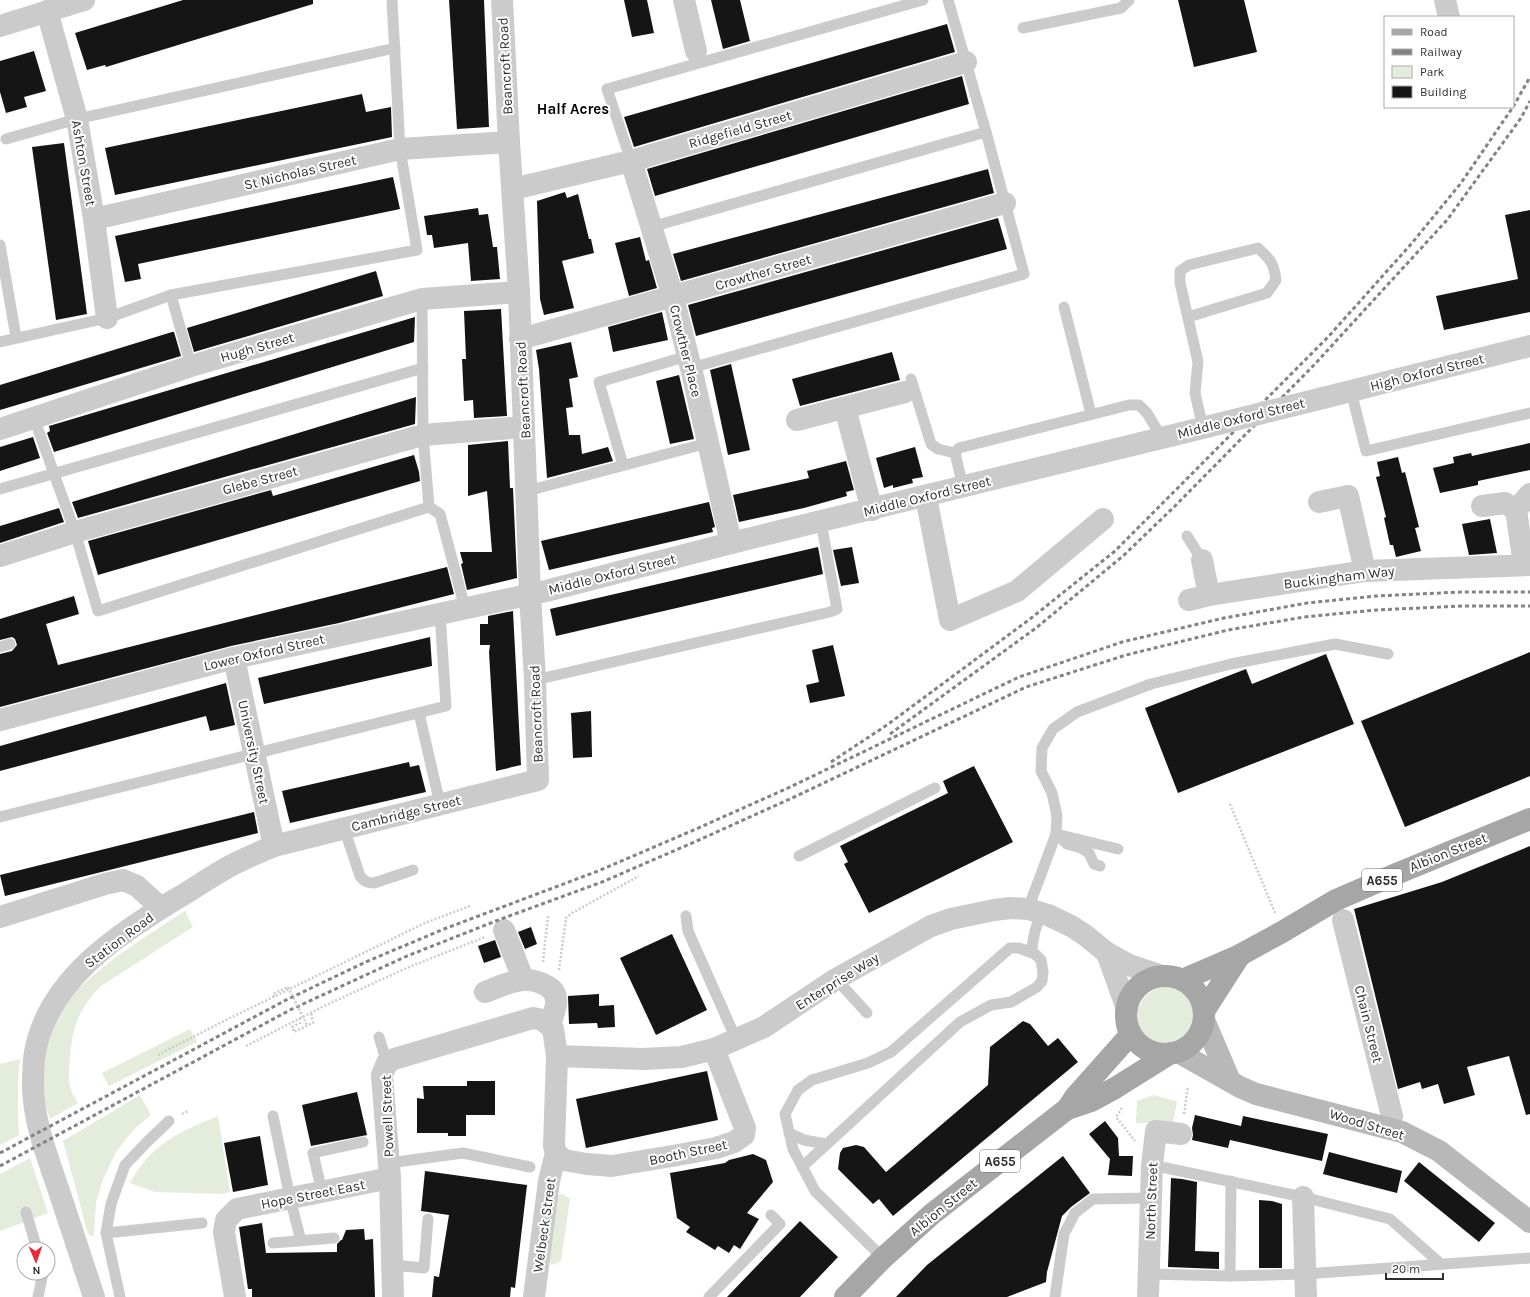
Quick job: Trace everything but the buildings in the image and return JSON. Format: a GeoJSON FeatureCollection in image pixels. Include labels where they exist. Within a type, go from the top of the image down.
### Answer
{"type":"FeatureCollection","features":[{"type":"Feature","properties":{"kind":"main road","name":"Albion Street"},"geometry":{"type":"LineString","coordinates":[[1240,955],[1336,900],[1530,819]]}},
{"type":"Feature","properties":{"kind":"main road","name":"A655"},"geometry":{"type":"LineString","coordinates":[[1172,978],[1240,955]]}},
{"type":"Feature","properties":{"kind":"main road","name":"A655"},"geometry":{"type":"LineString","coordinates":[[1204,1015],[1240,955]]}},
{"type":"Feature","properties":{"kind":"main road"},"geometry":{"type":"LineString","coordinates":[[1152,978],[1172,978],[1193,987],[1200,998],[1204,1015],[1201,1030],[1195,1039],[1187,1047],[1165,1054],[1153,1052],[1142,1046],[1131,1034],[1126,1014],[1127,1008],[1128,1002],[1134,991],[1143,983],[1152,978]]}},
{"type":"Feature","properties":{"kind":"main road","name":"Albion Street"},"geometry":{"type":"LineString","coordinates":[[844,1297],[883,1258],[932,1214],[1067,1109],[1075,1097],[1131,1034]]}},
{"type":"Feature","properties":{"kind":"main road","name":"Albion Street"},"geometry":{"type":"LineString","coordinates":[[1067,1109],[1091,1101],[1174,1052]]}},
{"type":"Feature","properties":{"kind":"street"},"geometry":{"type":"LineString","coordinates":[[0,26],[84,0]]}},
{"type":"Feature","properties":{"kind":"street","name":"Beancroft Road"},"geometry":{"type":"LineString","coordinates":[[502,0],[509,142],[519,292],[538,780]]}},
{"type":"Feature","properties":{"kind":"street"},"geometry":{"type":"LineString","coordinates":[[684,0],[696,51]]}},
{"type":"Feature","properties":{"kind":"street"},"geometry":{"type":"LineString","coordinates":[[1446,0],[1449,16]]}},
{"type":"Feature","properties":{"kind":"street","name":"Ashton Street"},"geometry":{"type":"LineString","coordinates":[[47,11],[77,120],[94,219],[107,318]]}},
{"type":"Feature","properties":{"kind":"street","name":"Ridgefield Street"},"geometry":{"type":"LineString","coordinates":[[513,189],[631,161],[966,62]]}},
{"type":"Feature","properties":{"kind":"street","name":"St Nicholas Street"},"geometry":{"type":"LineString","coordinates":[[94,219],[400,149],[509,142]]}},
{"type":"Feature","properties":{"kind":"street","name":"Crowther Place"},"geometry":{"type":"LineString","coordinates":[[631,161],[690,362],[731,543]]}},
{"type":"Feature","properties":{"kind":"street","name":"Crowther Street"},"geometry":{"type":"LineString","coordinates":[[520,339],[1005,203]]}},
{"type":"Feature","properties":{"kind":"street","name":"Hugh Street"},"geometry":{"type":"LineString","coordinates":[[0,429],[191,366],[422,299],[519,292]]}},
{"type":"Feature","properties":{"kind":"street","name":"High Oxford Street"},"geometry":{"type":"LineString","coordinates":[[1323,398],[1530,346]]}},
{"type":"Feature","properties":{"kind":"street"},"geometry":{"type":"LineString","coordinates":[[797,420],[845,408],[908,385]]}},
{"type":"Feature","properties":{"kind":"street","name":"Middle Oxford Street"},"geometry":{"type":"LineString","coordinates":[[530,594],[731,543],[926,497],[1323,398]]}},
{"type":"Feature","properties":{"kind":"street"},"geometry":{"type":"LineString","coordinates":[[845,408],[872,510]]}},
{"type":"Feature","properties":{"kind":"street","name":"Glebe Street"},"geometry":{"type":"LineString","coordinates":[[0,556],[75,532],[424,435],[524,427]]}},
{"type":"Feature","properties":{"kind":"street"},"geometry":{"type":"LineString","coordinates":[[1319,502],[1351,491],[1365,571]]}},
{"type":"Feature","properties":{"kind":"street"},"geometry":{"type":"LineString","coordinates":[[1516,510],[1530,494]]}},
{"type":"Feature","properties":{"kind":"street"},"geometry":{"type":"LineString","coordinates":[[926,497],[950,620],[1017,591],[1103,519]]}},
{"type":"Feature","properties":{"kind":"street"},"geometry":{"type":"LineString","coordinates":[[1482,506],[1505,503],[1516,510],[1527,565]]}},
{"type":"Feature","properties":{"kind":"street","name":"Buckingham Way"},"geometry":{"type":"LineString","coordinates":[[1202,560],[1199,598],[1365,571],[1527,565]]}},
{"type":"Feature","properties":{"kind":"street","name":"Lower Oxford Street"},"geometry":{"type":"LineString","coordinates":[[0,720],[234,658],[530,594]]}},
{"type":"Feature","properties":{"kind":"street","name":"University Street"},"geometry":{"type":"LineString","coordinates":[[234,658],[274,846]]}},
{"type":"Feature","properties":{"kind":"street","name":"Cambridge Street"},"geometry":{"type":"LineString","coordinates":[[274,846],[538,780]]}},
{"type":"Feature","properties":{"kind":"street","name":"Station Road"},"geometry":{"type":"LineString","coordinates":[[94,1297],[50,1166],[37,1118],[33,1089],[35,1052],[48,1015],[73,977],[116,938],[161,908],[238,862],[274,846]]}},
{"type":"Feature","properties":{"kind":"street"},"geometry":{"type":"LineString","coordinates":[[0,916],[105,884],[123,880],[137,886],[161,908]]}},
{"type":"Feature","properties":{"kind":"street","name":"Enterprise Way"},"geometry":{"type":"LineString","coordinates":[[557,1056],[643,1059],[682,1057],[714,1049],[764,1027],[836,979],[910,937],[951,919],[994,910],[1010,908],[1034,911],[1071,926],[1085,935],[1106,953],[1129,965],[1172,978]]}},
{"type":"Feature","properties":{"kind":"street","name":"Chain Street"},"geometry":{"type":"LineString","coordinates":[[1343,920],[1392,1116],[1388,1128]]}},
{"type":"Feature","properties":{"kind":"street"},"geometry":{"type":"LineString","coordinates":[[504,930],[539,983],[555,995],[556,1004],[551,1027]]}},
{"type":"Feature","properties":{"kind":"street","name":"Enterprise Way"},"geometry":{"type":"LineString","coordinates":[[1106,953],[1127,1008]]}},
{"type":"Feature","properties":{"kind":"street"},"geometry":{"type":"LineString","coordinates":[[486,992],[539,983]]}},
{"type":"Feature","properties":{"kind":"street"},"geometry":{"type":"LineString","coordinates":[[1204,1015],[1230,1080]]}},
{"type":"Feature","properties":{"kind":"street","name":"Powell Street"},"geometry":{"type":"LineString","coordinates":[[393,1297],[389,1170],[382,1075],[387,1063],[394,1059],[533,1018],[543,1020],[551,1027]]}},
{"type":"Feature","properties":{"kind":"street","name":"Welbeck Street"},"geometry":{"type":"LineString","coordinates":[[534,1297],[549,1181],[556,1153],[554,1146],[557,1056],[551,1027]]}},
{"type":"Feature","properties":{"kind":"street","name":"Booth Street"},"geometry":{"type":"LineString","coordinates":[[587,1164],[612,1166],[678,1156],[734,1142],[744,1135],[745,1128],[714,1049]]}},
{"type":"Feature","properties":{"kind":"street","name":"Wood Street"},"geometry":{"type":"LineString","coordinates":[[1174,1052],[1256,1094],[1402,1132],[1439,1151],[1529,1218]]}},
{"type":"Feature","properties":{"kind":"street"},"geometry":{"type":"LineString","coordinates":[[1156,1131],[1181,1134]]}},
{"type":"Feature","properties":{"kind":"street","name":"North Street"},"geometry":{"type":"LineString","coordinates":[[1148,1297],[1152,1165],[1156,1131]]}},
{"type":"Feature","properties":{"kind":"street","name":"Welbeck Street"},"geometry":{"type":"LineString","coordinates":[[556,1153],[564,1160],[587,1164]]}},
{"type":"Feature","properties":{"kind":"street","name":"Hope Street East"},"geometry":{"type":"LineString","coordinates":[[235,1297],[224,1232],[226,1220],[237,1209],[322,1192],[389,1170]]}},
{"type":"Feature","properties":{"kind":"street"},"geometry":{"type":"LineString","coordinates":[[1303,1197],[1306,1297]]}},
{"type":"Feature","properties":{"kind":"lane"},"geometry":{"type":"LineString","coordinates":[[0,342],[16,337],[107,318],[172,295],[417,250],[400,149],[392,0]]}},
{"type":"Feature","properties":{"kind":"lane"},"geometry":{"type":"LineString","coordinates":[[631,161],[606,89],[923,0]]}},
{"type":"Feature","properties":{"kind":"lane"},"geometry":{"type":"LineString","coordinates":[[623,465],[599,382],[690,362],[1024,274],[986,132],[948,0]]}},
{"type":"Feature","properties":{"kind":"lane"},"geometry":{"type":"LineString","coordinates":[[1023,28],[1121,8],[1129,0]]}},
{"type":"Feature","properties":{"kind":"lane"},"geometry":{"type":"LineString","coordinates":[[6,139],[77,120],[395,48]]}},
{"type":"Feature","properties":{"kind":"lane"},"geometry":{"type":"LineString","coordinates":[[651,227],[986,132]]}},
{"type":"Feature","properties":{"kind":"lane"},"geometry":{"type":"LineString","coordinates":[[0,246],[16,337]]}},
{"type":"Feature","properties":{"kind":"lane"},"geometry":{"type":"LineString","coordinates":[[1188,317],[1267,293],[1276,280],[1274,267],[1258,248],[1190,265],[1180,271],[1180,282],[1198,362],[1195,393],[1203,428]]}},
{"type":"Feature","properties":{"kind":"lane"},"geometry":{"type":"LineString","coordinates":[[172,295],[191,366]]}},
{"type":"Feature","properties":{"kind":"lane"},"geometry":{"type":"LineString","coordinates":[[422,299],[424,435],[429,507]]}},
{"type":"Feature","properties":{"kind":"lane"},"geometry":{"type":"LineString","coordinates":[[1064,307],[1091,414]]}},
{"type":"Feature","properties":{"kind":"lane"},"geometry":{"type":"LineString","coordinates":[[0,490],[54,473],[423,368]]}},
{"type":"Feature","properties":{"kind":"lane"},"geometry":{"type":"LineString","coordinates":[[908,385],[931,444],[938,449],[954,453]]}},
{"type":"Feature","properties":{"kind":"lane"},"geometry":{"type":"LineString","coordinates":[[1351,391],[1366,451],[1530,413]]}},
{"type":"Feature","properties":{"kind":"lane"},"geometry":{"type":"LineString","coordinates":[[954,453],[959,448],[1129,405],[1139,405],[1172,436]]}},
{"type":"Feature","properties":{"kind":"lane"},"geometry":{"type":"LineString","coordinates":[[34,418],[75,532],[98,611],[429,507],[440,514],[465,608]]}},
{"type":"Feature","properties":{"kind":"lane"},"geometry":{"type":"LineString","coordinates":[[527,491],[708,443]]}},
{"type":"Feature","properties":{"kind":"lane"},"geometry":{"type":"LineString","coordinates":[[954,453],[963,487]]}},
{"type":"Feature","properties":{"kind":"lane"},"geometry":{"type":"LineString","coordinates":[[535,680],[830,612],[837,609],[821,522]]}},
{"type":"Feature","properties":{"kind":"lane"},"geometry":{"type":"LineString","coordinates":[[1187,536],[1202,560]]}},
{"type":"Feature","properties":{"kind":"lane"},"geometry":{"type":"LineString","coordinates":[[0,817],[446,706],[440,613]]}},
{"type":"Feature","properties":{"kind":"lane"},"geometry":{"type":"LineString","coordinates":[[1031,952],[1035,931],[1034,911],[1056,834],[1057,816],[1052,794],[1041,771],[1042,748],[1053,729],[1078,712],[1151,684],[1231,664],[1335,644],[1388,654]]}},
{"type":"Feature","properties":{"kind":"lane"},"geometry":{"type":"LineString","coordinates":[[419,713],[440,804]]}},
{"type":"Feature","properties":{"kind":"lane"},"geometry":{"type":"LineString","coordinates":[[799,856],[935,788]]}},
{"type":"Feature","properties":{"kind":"lane"},"geometry":{"type":"LineString","coordinates":[[344,828],[360,876],[364,881],[374,883],[413,870]]}},
{"type":"Feature","properties":{"kind":"lane"},"geometry":{"type":"LineString","coordinates":[[1056,834],[1118,849]]}},
{"type":"Feature","properties":{"kind":"lane"},"geometry":{"type":"LineString","coordinates":[[1056,834],[1067,844],[1080,848],[1089,853],[1094,864],[1100,866]]}},
{"type":"Feature","properties":{"kind":"lane"},"geometry":{"type":"LineString","coordinates":[[686,916],[688,931],[736,1039]]}},
{"type":"Feature","properties":{"kind":"lane"},"geometry":{"type":"LineString","coordinates":[[802,1167],[960,1022],[991,1005],[1011,1002],[1037,987],[1042,981],[1043,972],[1041,960],[1031,952],[1019,948],[1010,948],[891,1052],[868,1063],[812,1080],[798,1090],[785,1114],[793,1149],[802,1167],[815,1191],[883,1258]]}},
{"type":"Feature","properties":{"kind":"lane"},"geometry":{"type":"LineString","coordinates":[[836,979],[867,1013]]}},
{"type":"Feature","properties":{"kind":"lane"},"geometry":{"type":"LineString","coordinates":[[379,1037],[387,1063]]}},
{"type":"Feature","properties":{"kind":"lane"},"geometry":{"type":"LineString","coordinates":[[273,1116],[290,1198],[301,1241]]}},
{"type":"Feature","properties":{"kind":"lane"},"geometry":{"type":"LineString","coordinates":[[120,1297],[106,1233],[110,1204],[126,1165],[169,1121]]}},
{"type":"Feature","properties":{"kind":"lane"},"geometry":{"type":"LineString","coordinates":[[788,1131],[804,1140],[826,1144]]}},
{"type":"Feature","properties":{"kind":"lane"},"geometry":{"type":"LineString","coordinates":[[322,1192],[313,1153],[363,1142]]}},
{"type":"Feature","properties":{"kind":"lane"},"geometry":{"type":"LineString","coordinates":[[389,1170],[463,1153],[530,1167]]}},
{"type":"Feature","properties":{"kind":"lane"},"geometry":{"type":"LineString","coordinates":[[1152,1165],[1303,1197],[1390,1219],[1441,1264]]}},
{"type":"Feature","properties":{"kind":"lane"},"geometry":{"type":"LineString","coordinates":[[1230,1276],[1231,1181]]}},
{"type":"Feature","properties":{"kind":"lane"},"geometry":{"type":"LineString","coordinates":[[1055,1297],[1064,1234],[1075,1213],[1093,1199],[1151,1198]]}},
{"type":"Feature","properties":{"kind":"lane"},"geometry":{"type":"LineString","coordinates":[[26,1212],[35,1241]]}},
{"type":"Feature","properties":{"kind":"lane"},"geometry":{"type":"LineString","coordinates":[[709,1297],[780,1224],[771,1215]]}},
{"type":"Feature","properties":{"kind":"lane"},"geometry":{"type":"LineString","coordinates":[[392,1265],[424,1268],[428,1219]]}},
{"type":"Feature","properties":{"kind":"lane"},"geometry":{"type":"LineString","coordinates":[[106,1233],[202,1223]]}},
{"type":"Feature","properties":{"kind":"lane"},"geometry":{"type":"LineString","coordinates":[[273,1243],[334,1238]]}},
{"type":"Feature","properties":{"kind":"lane"},"geometry":{"type":"LineString","coordinates":[[1148,1274],[1230,1276],[1305,1274],[1530,1258]]}},
{"type":"Feature","properties":{"kind":"lane"},"geometry":{"type":"LineString","coordinates":[[38,1297],[41,1281]]}},
{"type":"Feature","properties":{"kind":"path"},"geometry":{"type":"LineString","coordinates":[[1230,804],[1282,932]]}},
{"type":"Feature","properties":{"kind":"path"},"geometry":{"type":"LineString","coordinates":[[539,983],[559,971],[566,918],[572,913],[639,876]]}},
{"type":"Feature","properties":{"kind":"path"},"geometry":{"type":"LineString","coordinates":[[158,1055],[294,986],[425,923],[470,906]]}},
{"type":"Feature","properties":{"kind":"path"},"geometry":{"type":"LineString","coordinates":[[539,983],[548,914]]}},
{"type":"Feature","properties":{"kind":"path"},"geometry":{"type":"LineString","coordinates":[[246,1046],[300,1018],[409,967],[504,930]]}},
{"type":"Feature","properties":{"kind":"path"},"geometry":{"type":"LineString","coordinates":[[274,996],[273,994],[294,986]]}},
{"type":"Feature","properties":{"kind":"path"},"geometry":{"type":"LineString","coordinates":[[288,988],[308,1025]]}},
{"type":"Feature","properties":{"kind":"path"},"geometry":{"type":"LineString","coordinates":[[300,1018],[300,1023],[292,1027],[294,1032],[313,1023],[311,1013]]}},
{"type":"Feature","properties":{"kind":"path"},"geometry":{"type":"LineString","coordinates":[[1181,1134],[1188,1086]]}},
{"type":"Feature","properties":{"kind":"path"},"geometry":{"type":"LineString","coordinates":[[1123,1107],[1116,1117],[1137,1144],[1156,1131]]}},
{"type":"Feature","properties":{"kind":"green space"},"geometry":{"type":"Polygon","coordinates":[[[185,911],[193,927],[101,986],[87,1002],[75,1027],[69,1065],[69,1080],[73,1095],[78,1103],[50,1119],[42,1092],[41,1082],[43,1057],[50,1032],[61,1009],[80,988],[108,963],[185,911]]]}},
{"type":"Feature","properties":{"kind":"green space"},"geometry":{"type":"Polygon","coordinates":[[[1167,987],[1183,992],[1188,996],[1192,1001],[1197,1017],[1192,1033],[1188,1038],[1183,1042],[1167,1047],[1151,1042],[1146,1038],[1142,1033],[1137,1017],[1142,1001],[1146,996],[1151,992],[1167,987]]]}},
{"type":"Feature","properties":{"kind":"green space"},"geometry":{"type":"Polygon","coordinates":[[[190,1029],[197,1042],[109,1086],[102,1073],[190,1029]]]}},
{"type":"Feature","properties":{"kind":"green space"},"geometry":{"type":"Polygon","coordinates":[[[20,1059],[18,1087],[19,1135],[0,1145],[0,1064],[20,1059]]]}},
{"type":"Feature","properties":{"kind":"green space"},"geometry":{"type":"Polygon","coordinates":[[[140,1095],[151,1115],[133,1130],[116,1152],[104,1177],[96,1202],[94,1233],[93,1236],[91,1236],[88,1234],[63,1141],[140,1095]]]}},
{"type":"Feature","properties":{"kind":"green space"},"geometry":{"type":"Polygon","coordinates":[[[1153,1095],[1177,1101],[1173,1123],[1136,1123],[1137,1101],[1153,1095]]]}},
{"type":"Feature","properties":{"kind":"green space"},"geometry":{"type":"Polygon","coordinates":[[[218,1116],[230,1192],[222,1194],[155,1192],[130,1183],[138,1169],[147,1158],[167,1141],[190,1128],[218,1116]]]}},
{"type":"Feature","properties":{"kind":"green space"},"geometry":{"type":"Polygon","coordinates":[[[30,1158],[48,1213],[0,1231],[0,1174],[30,1158]]]}},
{"type":"Feature","properties":{"kind":"green space"},"geometry":{"type":"Polygon","coordinates":[[[563,1194],[570,1199],[561,1261],[552,1265],[544,1255],[553,1196],[563,1194]]]}},
{"type":"Feature","properties":{"kind":"railway"},"geometry":{"type":"LineString","coordinates":[[1514,105],[1530,77]]}},
{"type":"Feature","properties":{"kind":"railway"},"geometry":{"type":"LineString","coordinates":[[890,734],[1036,628],[1123,556],[1174,507],[1314,365],[1447,220],[1521,118],[1530,101]]}},
{"type":"Feature","properties":{"kind":"railway"},"geometry":{"type":"LineString","coordinates":[[831,762],[887,725],[1030,619],[1115,551],[1329,336],[1412,243],[1461,183],[1512,108]]}},
{"type":"Feature","properties":{"kind":"railway"},"geometry":{"type":"LineString","coordinates":[[0,1153],[286,1000],[368,961],[444,929],[598,871],[696,829],[788,788],[1019,677],[1122,642],[1224,618],[1307,603],[1376,596],[1461,592],[1530,592]]}},
{"type":"Feature","properties":{"kind":"railway"},"geometry":{"type":"LineString","coordinates":[[0,1166],[290,1010],[407,956],[501,919],[602,882],[699,840],[792,798],[1026,687],[1126,655],[1228,630],[1304,617],[1376,610],[1462,606],[1530,606]]}},
{"type":"Feature","properties":{"kind":"district","name":"Half Acres"},"geometry":{"type":"Point","coordinates":[573,109]}}]}
